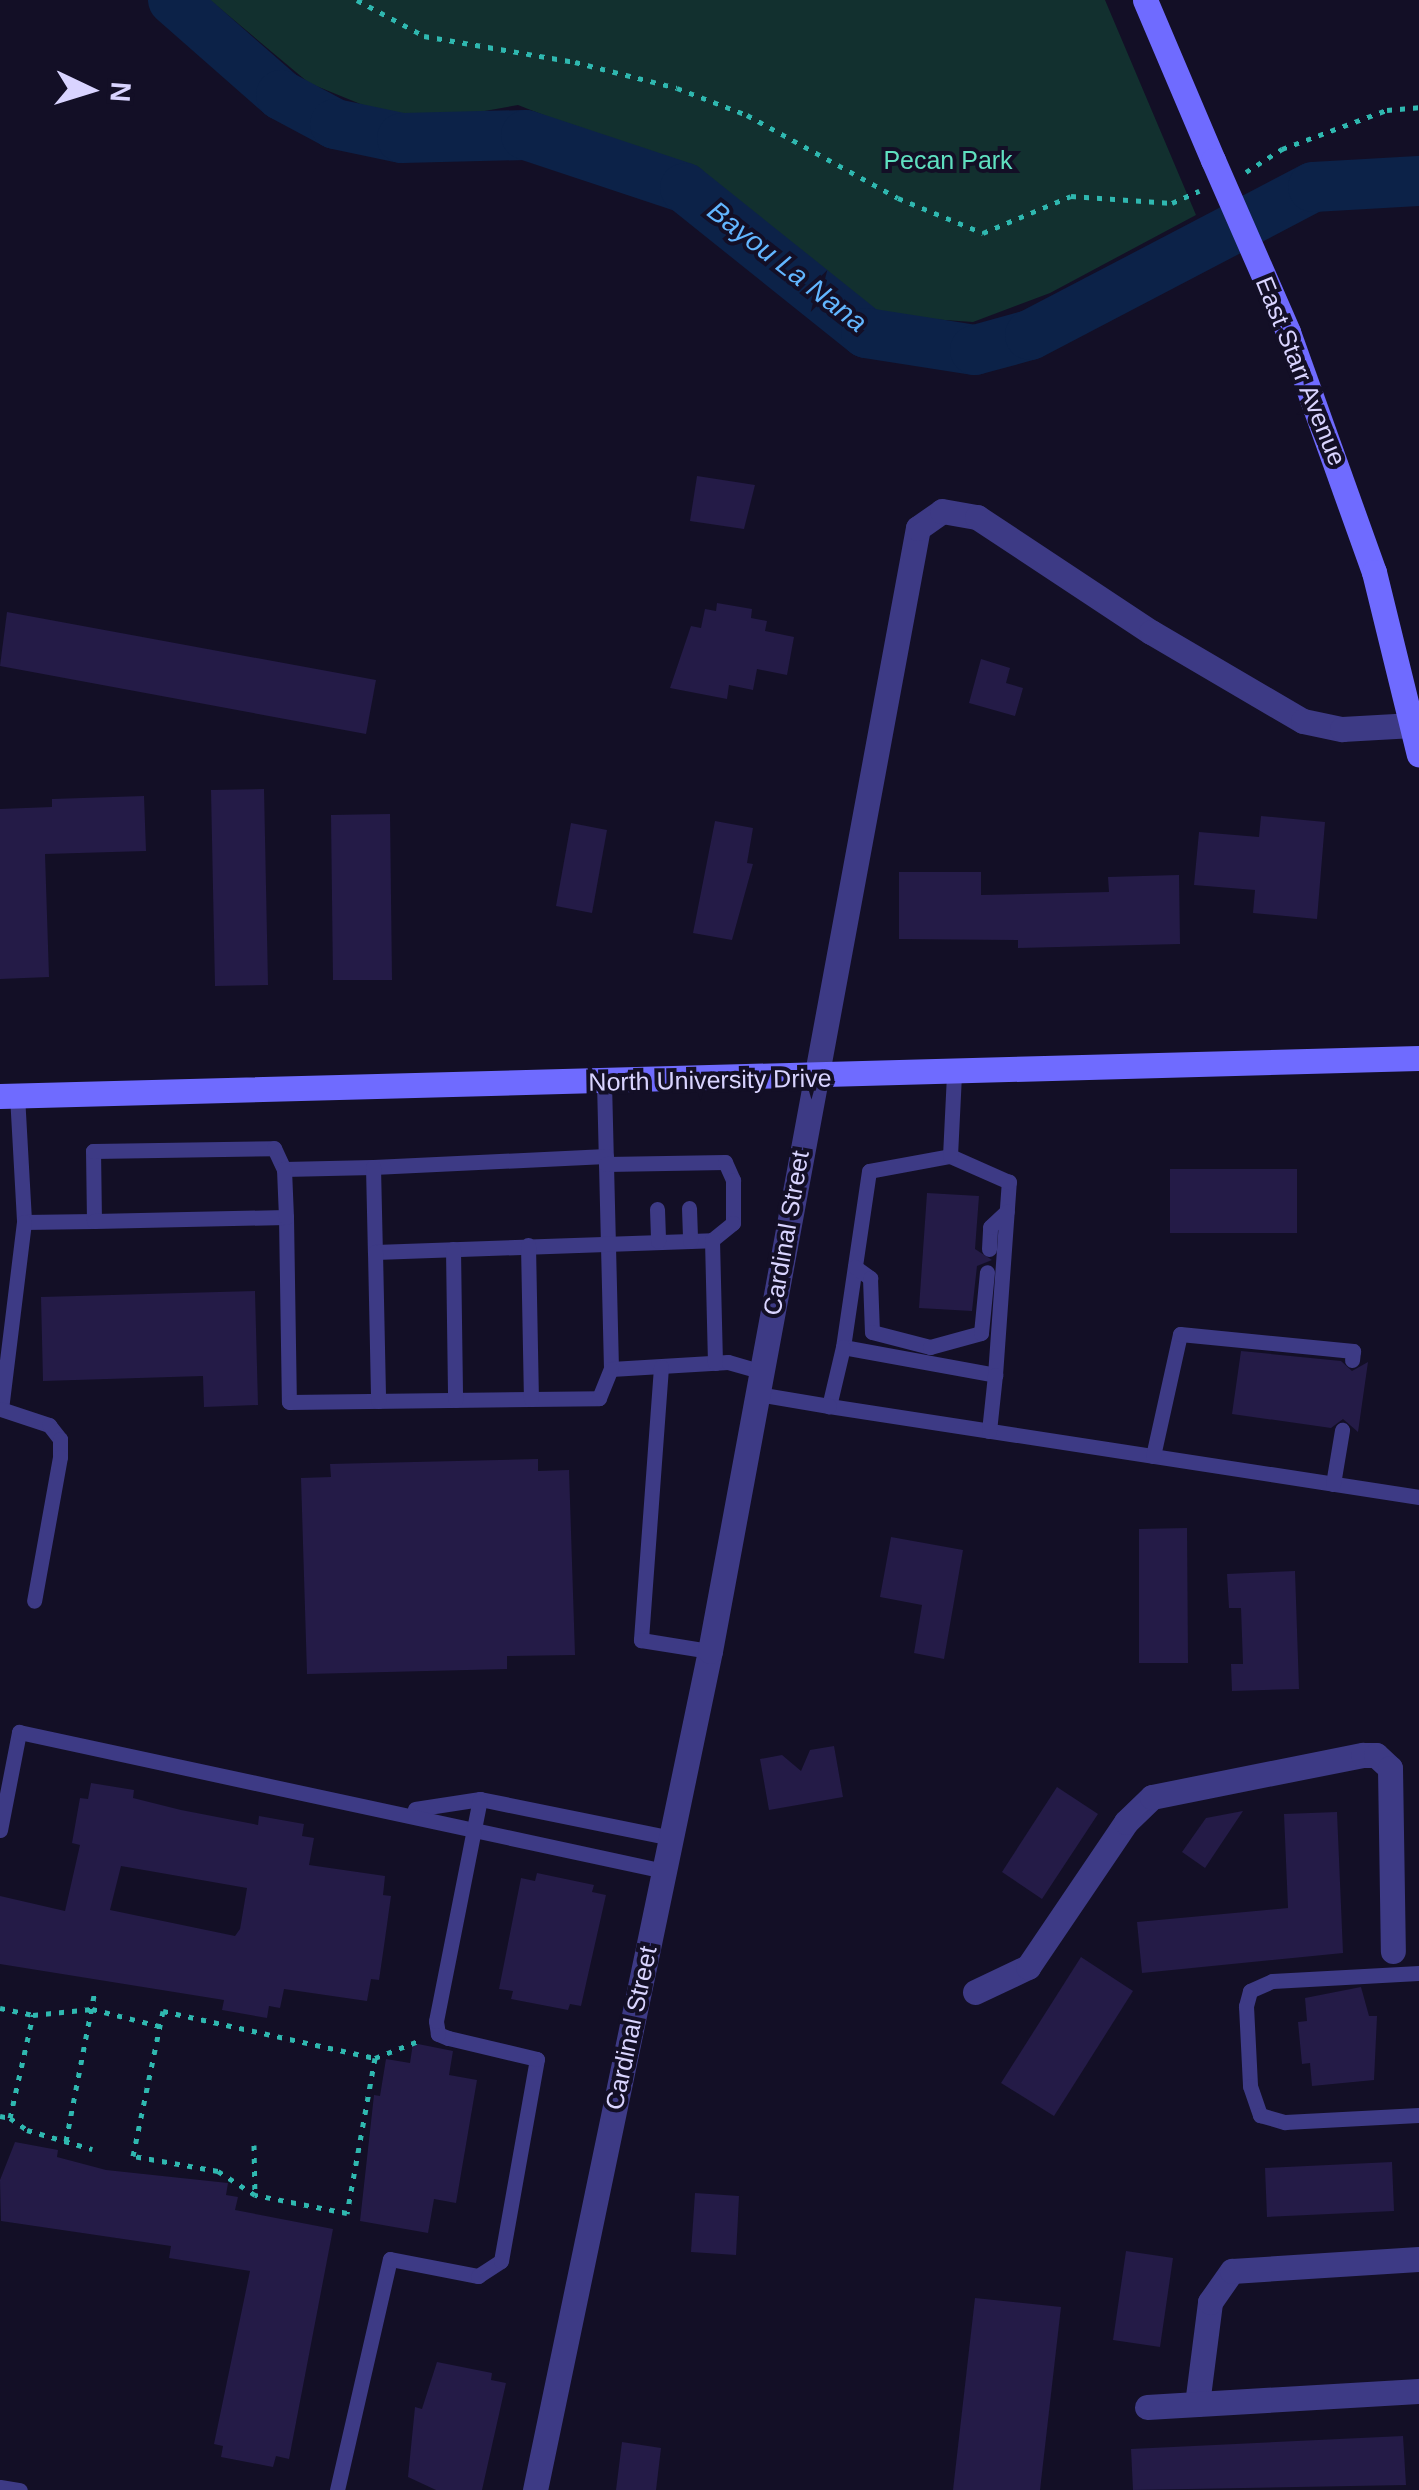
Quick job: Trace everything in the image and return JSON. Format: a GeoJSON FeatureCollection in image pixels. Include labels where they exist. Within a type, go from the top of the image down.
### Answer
{"type":"FeatureCollection","features":[{"type":"Feature","properties":{"kind":"main road","name":"East Starr Avenue"},"geometry":{"type":"LineString","coordinates":[[1145,0],[1288,332],[1374,572],[1419,755]]}},
{"type":"Feature","properties":{"kind":"main road","name":"North University Drive"},"geometry":{"type":"LineString","coordinates":[[8,1096],[814,1078],[1419,1058]]}},
{"type":"Feature","properties":{"kind":"street","name":"Cardinal Street"},"geometry":{"type":"LineString","coordinates":[[535,2490],[710,1651],[914,540],[932,513],[954,510],[977,517],[1151,632],[1303,721],[1342,729],[1413,726]]}},
{"type":"Feature","properties":{"kind":"street"},"geometry":{"type":"LineString","coordinates":[[975,1992],[1028,1967],[1126,1822],[1172,1789],[1376,1754],[1390,1768],[1406,1894],[1393,1951]]}},
{"type":"Feature","properties":{"kind":"street"},"geometry":{"type":"LineString","coordinates":[[1197,2404],[1210,2302],[1232,2271],[1419,2259]]}},
{"type":"Feature","properties":{"kind":"street"},"geometry":{"type":"LineString","coordinates":[[1147,2406],[1419,2391]]}},
{"type":"Feature","properties":{"kind":"lane"},"geometry":{"type":"LineString","coordinates":[[950,1156],[954,1073]]}},
{"type":"Feature","properties":{"kind":"lane"},"geometry":{"type":"LineString","coordinates":[[94,1221],[93,1151],[274,1148],[284,1169],[290,1402],[599,1398],[611,1369],[604,1082]]}},
{"type":"Feature","properties":{"kind":"lane"},"geometry":{"type":"LineString","coordinates":[[8,1096],[24,1222],[0,1409],[49,1425],[60,1439],[34,1601]]}},
{"type":"Feature","properties":{"kind":"lane"},"geometry":{"type":"LineString","coordinates":[[829,1406],[843,1347],[869,1170],[950,1156],[1010,1182],[989,1431]]}},
{"type":"Feature","properties":{"kind":"lane"},"geometry":{"type":"LineString","coordinates":[[284,1169],[606,1160],[657,1170],[725,1162],[733,1180],[733,1223],[712,1240],[374,1252]]}},
{"type":"Feature","properties":{"kind":"lane"},"geometry":{"type":"LineString","coordinates":[[373,1167],[378,1401]]}},
{"type":"Feature","properties":{"kind":"lane"},"geometry":{"type":"LineString","coordinates":[[689,1208],[690,1241]]}},
{"type":"Feature","properties":{"kind":"lane"},"geometry":{"type":"LineString","coordinates":[[657,1209],[658,1241]]}},
{"type":"Feature","properties":{"kind":"lane"},"geometry":{"type":"LineString","coordinates":[[988,1250],[990,1227],[1008,1211]]}},
{"type":"Feature","properties":{"kind":"lane"},"geometry":{"type":"LineString","coordinates":[[24,1222],[286,1218]]}},
{"type":"Feature","properties":{"kind":"lane"},"geometry":{"type":"LineString","coordinates":[[712,1240],[714,1363]]}},
{"type":"Feature","properties":{"kind":"lane"},"geometry":{"type":"LineString","coordinates":[[528,1246],[531,1399]]}},
{"type":"Feature","properties":{"kind":"lane"},"geometry":{"type":"LineString","coordinates":[[453,1248],[455,1400]]}},
{"type":"Feature","properties":{"kind":"lane"},"geometry":{"type":"LineString","coordinates":[[855,1268],[870,1278],[872,1332],[930,1346],[981,1333],[987,1272]]}},
{"type":"Feature","properties":{"kind":"lane"},"geometry":{"type":"LineString","coordinates":[[1153,1456],[1180,1334],[1353,1351],[1352,1360]]}},
{"type":"Feature","properties":{"kind":"lane"},"geometry":{"type":"LineString","coordinates":[[843,1347],[995,1375]]}},
{"type":"Feature","properties":{"kind":"lane"},"geometry":{"type":"LineString","coordinates":[[611,1369],[714,1363],[829,1406],[1419,1497]]}},
{"type":"Feature","properties":{"kind":"lane"},"geometry":{"type":"LineString","coordinates":[[661,1368],[641,1640],[710,1651]]}},
{"type":"Feature","properties":{"kind":"lane"},"geometry":{"type":"LineString","coordinates":[[1333,1484],[1342,1430]]}},
{"type":"Feature","properties":{"kind":"lane"},"geometry":{"type":"LineString","coordinates":[[0,1830],[19,1732],[406,1810],[664,1871]]}},
{"type":"Feature","properties":{"kind":"lane"},"geometry":{"type":"LineString","coordinates":[[406,1810],[480,1799],[671,1838]]}},
{"type":"Feature","properties":{"kind":"lane"},"geometry":{"type":"LineString","coordinates":[[337,2490],[390,2259],[478,2276],[500,2262],[538,2059],[438,2034],[480,1799]]}},
{"type":"Feature","properties":{"kind":"lane"},"geometry":{"type":"LineString","coordinates":[[1419,1973],[1272,1981],[1250,1991],[1246,2006],[1250,2086],[1260,2114],[1286,2122],[1419,2115]]}},
{"type":"Feature","properties":{"kind":"lane"},"geometry":{"type":"LineString","coordinates":[[0,2487],[20,2490]]}},
{"type":"Feature","properties":{"kind":"path"},"geometry":{"type":"LineString","coordinates":[[357,0],[424,36],[677,88],[746,115],[898,198],[983,233],[1070,196],[1172,203]]}},
{"type":"Feature","properties":{"kind":"path"},"geometry":{"type":"LineString","coordinates":[[1282,148],[1387,110],[1419,108]]}},
{"type":"Feature","properties":{"kind":"path"},"geometry":{"type":"LineString","coordinates":[[66,2142],[95,1992]]}},
{"type":"Feature","properties":{"kind":"path"},"geometry":{"type":"LineString","coordinates":[[0,2008],[33,2015],[92,2009],[159,2026]]}},
{"type":"Feature","properties":{"kind":"path"},"geometry":{"type":"LineString","coordinates":[[375,2058],[347,2214],[255,2195],[218,2172],[133,2156],[162,2011],[375,2058],[438,2034]]}},
{"type":"Feature","properties":{"kind":"path"},"geometry":{"type":"LineString","coordinates":[[10,2118],[33,2015]]}},
{"type":"Feature","properties":{"kind":"path"},"geometry":{"type":"LineString","coordinates":[[0,2116],[92,2149]]}},
{"type":"Feature","properties":{"kind":"path"},"geometry":{"type":"LineString","coordinates":[[254,2145],[255,2195]]}},
{"type":"Feature","properties":{"kind":"green space","name":"Pecan Park"},"geometry":{"type":"Polygon","coordinates":[[[210,0],[1105,0],[1196,215],[1050,293],[973,322],[887,316],[855,307],[694,174],[518,105],[434,120],[380,112],[309,83],[210,0]]]}},
{"type":"Feature","properties":{"kind":"building"},"geometry":{"type":"Polygon","coordinates":[[[697,476],[755,485],[744,529],[690,521],[697,476]]]}},
{"type":"Feature","properties":{"kind":"building"},"geometry":{"type":"Polygon","coordinates":[[[717,603],[752,609],[751,618],[767,621],[765,631],[794,637],[787,675],[757,669],[753,690],[729,685],[727,699],[670,688],[691,626],[701,628],[705,609],[716,611],[717,603]]]}},
{"type":"Feature","properties":{"kind":"building"},"geometry":{"type":"Polygon","coordinates":[[[7,612],[376,680],[366,734],[0,666],[7,612]]]}},
{"type":"Feature","properties":{"kind":"building"},"geometry":{"type":"Polygon","coordinates":[[[981,659],[1010,668],[1006,683],[1023,688],[1015,716],[969,703],[981,659]]]}},
{"type":"Feature","properties":{"kind":"building"},"geometry":{"type":"Polygon","coordinates":[[[264,789],[268,985],[215,986],[211,790],[264,789]]]}},
{"type":"Feature","properties":{"kind":"building"},"geometry":{"type":"Polygon","coordinates":[[[144,796],[146,851],[45,854],[49,977],[0,979],[0,809],[52,807],[52,799],[144,796]]]}},
{"type":"Feature","properties":{"kind":"building"},"geometry":{"type":"Polygon","coordinates":[[[390,814],[392,980],[333,980],[331,815],[390,814]]]}},
{"type":"Feature","properties":{"kind":"building"},"geometry":{"type":"Polygon","coordinates":[[[1261,816],[1325,822],[1317,919],[1253,913],[1255,890],[1194,885],[1199,832],[1259,837],[1261,816]]]}},
{"type":"Feature","properties":{"kind":"building"},"geometry":{"type":"Polygon","coordinates":[[[715,821],[753,828],[747,863],[753,864],[732,940],[693,933],[715,821]]]}},
{"type":"Feature","properties":{"kind":"building"},"geometry":{"type":"Polygon","coordinates":[[[571,823],[607,830],[592,913],[556,906],[571,823]]]}},
{"type":"Feature","properties":{"kind":"building"},"geometry":{"type":"Polygon","coordinates":[[[899,872],[981,872],[981,895],[1109,892],[1108,877],[1179,875],[1180,944],[1018,948],[1018,940],[899,939],[899,872]]]}},
{"type":"Feature","properties":{"kind":"building"},"geometry":{"type":"Polygon","coordinates":[[[1170,1169],[1297,1169],[1297,1233],[1170,1233],[1170,1169]]]}},
{"type":"Feature","properties":{"kind":"building"},"geometry":{"type":"Polygon","coordinates":[[[927,1193],[979,1196],[975,1249],[992,1260],[977,1266],[972,1311],[919,1308],[927,1193]]]}},
{"type":"Feature","properties":{"kind":"building"},"geometry":{"type":"Polygon","coordinates":[[[255,1291],[258,1405],[204,1407],[203,1376],[43,1381],[41,1297],[255,1291]]]}},
{"type":"Feature","properties":{"kind":"building"},"geometry":{"type":"Polygon","coordinates":[[[1241,1351],[1341,1361],[1352,1371],[1368,1362],[1358,1432],[1343,1419],[1331,1428],[1232,1414],[1241,1351]]]}},
{"type":"Feature","properties":{"kind":"building"},"geometry":{"type":"Polygon","coordinates":[[[538,1459],[538,1471],[569,1470],[575,1655],[507,1656],[507,1669],[307,1674],[301,1478],[331,1477],[330,1464],[538,1459]]]}},
{"type":"Feature","properties":{"kind":"building"},"geometry":{"type":"Polygon","coordinates":[[[1187,1528],[1188,1663],[1139,1663],[1139,1529],[1187,1528]]]}},
{"type":"Feature","properties":{"kind":"building"},"geometry":{"type":"Polygon","coordinates":[[[891,1537],[963,1550],[944,1659],[914,1653],[922,1605],[880,1597],[891,1537]]]}},
{"type":"Feature","properties":{"kind":"building"},"geometry":{"type":"Polygon","coordinates":[[[1295,1571],[1299,1689],[1232,1691],[1231,1664],[1243,1664],[1241,1608],[1229,1608],[1227,1574],[1295,1571]]]}},
{"type":"Feature","properties":{"kind":"building"},"geometry":{"type":"Polygon","coordinates":[[[834,1746],[843,1797],[769,1810],[760,1759],[782,1755],[801,1771],[810,1750],[834,1746]]]}},
{"type":"Feature","properties":{"kind":"building"},"geometry":{"type":"Polygon","coordinates":[[[91,1783],[134,1790],[133,1798],[258,1825],[259,1816],[304,1824],[302,1836],[314,1838],[309,1865],[385,1876],[383,1895],[391,1896],[384,1946],[379,1980],[371,1979],[367,2001],[284,1989],[280,2008],[269,2006],[267,2018],[222,2010],[224,2000],[0,1964],[0,1896],[65,1911],[80,1845],[72,1843],[80,1798],[88,1799],[91,1783]],[[121,1866],[110,1910],[235,1936],[240,1929],[247,1888],[121,1866]]]}},
{"type":"Feature","properties":{"kind":"building"},"geometry":{"type":"Polygon","coordinates":[[[1057,1787],[1098,1814],[1042,1899],[1002,1872],[1057,1787]]]}},
{"type":"Feature","properties":{"kind":"building"},"geometry":{"type":"Polygon","coordinates":[[[1243,1811],[1205,1868],[1182,1852],[1206,1818],[1243,1811]]]}},
{"type":"Feature","properties":{"kind":"building"},"geometry":{"type":"Polygon","coordinates":[[[1337,1812],[1343,1953],[1142,1973],[1137,1922],[1288,1908],[1284,1814],[1337,1812]]]}},
{"type":"Feature","properties":{"kind":"building"},"geometry":{"type":"Polygon","coordinates":[[[537,1873],[594,1885],[592,1892],[606,1895],[581,2006],[570,2004],[568,2010],[511,1999],[513,1991],[499,1989],[521,1878],[535,1881],[537,1873]]]}},
{"type":"Feature","properties":{"kind":"building"},"geometry":{"type":"Polygon","coordinates":[[[1081,1957],[1133,1991],[1054,2116],[1001,2083],[1081,1957]]]}},
{"type":"Feature","properties":{"kind":"building"},"geometry":{"type":"Polygon","coordinates":[[[1361,1987],[1369,2016],[1377,2016],[1374,2080],[1312,2086],[1310,2063],[1302,2064],[1298,2022],[1307,2021],[1305,1998],[1361,1987]]]}},
{"type":"Feature","properties":{"kind":"building"},"geometry":{"type":"Polygon","coordinates":[[[413,2043],[453,2051],[449,2075],[477,2080],[456,2203],[434,2199],[428,2233],[360,2221],[374,2095],[380,2096],[386,2059],[410,2063],[413,2043]]]}},
{"type":"Feature","properties":{"kind":"building"},"geometry":{"type":"Polygon","coordinates":[[[15,2142],[58,2150],[57,2157],[106,2170],[228,2183],[226,2195],[238,2197],[235,2210],[333,2229],[289,2459],[276,2456],[273,2467],[221,2457],[223,2446],[214,2444],[250,2271],[169,2258],[171,2246],[1,2221],[0,2180],[15,2142]]]}},
{"type":"Feature","properties":{"kind":"building"},"geometry":{"type":"Polygon","coordinates":[[[1392,2162],[1394,2211],[1267,2217],[1265,2168],[1392,2162]]]}},
{"type":"Feature","properties":{"kind":"building"},"geometry":{"type":"Polygon","coordinates":[[[695,2193],[739,2196],[736,2255],[691,2252],[695,2193]]]}},
{"type":"Feature","properties":{"kind":"building"},"geometry":{"type":"Polygon","coordinates":[[[1126,2251],[1173,2258],[1160,2347],[1113,2340],[1126,2251]]]}},
{"type":"Feature","properties":{"kind":"building"},"geometry":{"type":"Polygon","coordinates":[[[975,2298],[1061,2307],[1040,2490],[953,2490],[975,2298]]]}},
{"type":"Feature","properties":{"kind":"building"},"geometry":{"type":"Polygon","coordinates":[[[437,2362],[492,2373],[491,2380],[506,2383],[482,2490],[436,2490],[408,2477],[415,2407],[422,2409],[437,2362]]]}},
{"type":"Feature","properties":{"kind":"building"},"geometry":{"type":"Polygon","coordinates":[[[1403,2436],[1406,2485],[1133,2490],[1131,2449],[1403,2436]]]}},
{"type":"Feature","properties":{"kind":"building"},"geometry":{"type":"Polygon","coordinates":[[[622,2442],[661,2448],[656,2490],[616,2490],[622,2442]]]}},
{"type":"Feature","properties":{"kind":"waterway","name":"Bayou La Nana"},"geometry":{"type":"LineString","coordinates":[[173,0],[281,95],[335,124],[402,138],[526,135],[685,188],[866,333],[975,350],[1030,335],[1313,187],[1419,181]]}}]}
